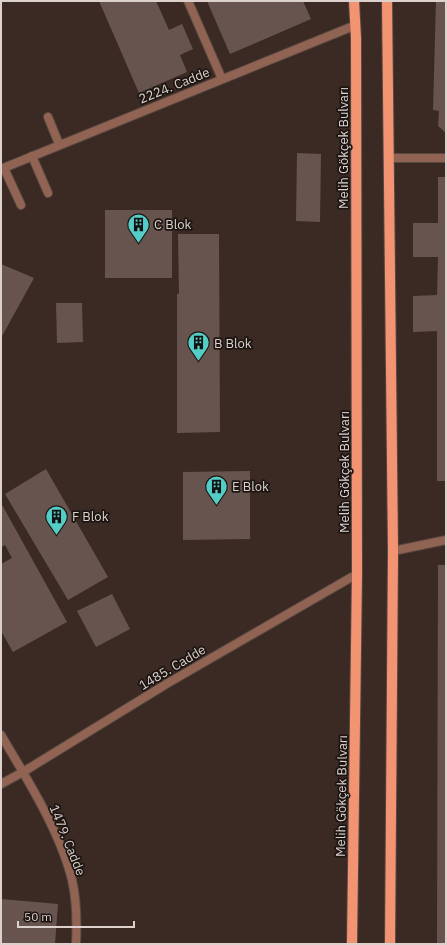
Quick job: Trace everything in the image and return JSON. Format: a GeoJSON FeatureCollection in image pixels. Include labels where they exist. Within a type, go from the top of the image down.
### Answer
{"type":"FeatureCollection","features":[{"type":"Feature","properties":{"kind":"main road","name":"Melih Gökçek Bulvarı"},"geometry":{"type":"LineString","coordinates":[[352,944],[357,574],[356,25],[354,1]]}},
{"type":"Feature","properties":{"kind":"main road"},"geometry":{"type":"LineString","coordinates":[[387,1],[393,551],[390,944]]}},
{"type":"Feature","properties":{"kind":"street"},"geometry":{"type":"LineString","coordinates":[[188,1],[222,79]]}},
{"type":"Feature","properties":{"kind":"street","name":"2224. Cadde"},"geometry":{"type":"LineString","coordinates":[[2,168],[356,25]]}},
{"type":"Feature","properties":{"kind":"street"},"geometry":{"type":"LineString","coordinates":[[48,117],[59,144]]}},
{"type":"Feature","properties":{"kind":"street"},"geometry":{"type":"LineString","coordinates":[[32,156],[48,193]]}},
{"type":"Feature","properties":{"kind":"street"},"geometry":{"type":"LineString","coordinates":[[389,158],[446,158]]}},
{"type":"Feature","properties":{"kind":"street"},"geometry":{"type":"LineString","coordinates":[[2,168],[20,205]]}},
{"type":"Feature","properties":{"kind":"street"},"geometry":{"type":"LineString","coordinates":[[393,551],[446,540]]}},
{"type":"Feature","properties":{"kind":"street","name":"1485. Cadde"},"geometry":{"type":"LineString","coordinates":[[1,784],[168,683],[357,574]]}},
{"type":"Feature","properties":{"kind":"street","name":"1479. Cadde"},"geometry":{"type":"LineString","coordinates":[[1,736],[23,772],[54,832],[69,869],[76,901],[76,944]]}},
{"type":"Feature","properties":{"kind":"building"},"geometry":{"type":"Polygon","coordinates":[[[99,1],[156,1],[169,30],[182,24],[193,49],[180,55],[187,72],[139,93],[99,1]]]}},
{"type":"Feature","properties":{"kind":"building"},"geometry":{"type":"Polygon","coordinates":[[[207,1],[303,1],[311,19],[230,54],[207,1]]]}},
{"type":"Feature","properties":{"kind":"building"},"geometry":{"type":"Polygon","coordinates":[[[436,1],[446,1],[446,133],[438,126],[439,111],[433,110],[436,1]]]}},
{"type":"Feature","properties":{"kind":"building"},"geometry":{"type":"Polygon","coordinates":[[[297,153],[321,154],[320,222],[296,221],[297,153]]]}},
{"type":"Feature","properties":{"kind":"building"},"geometry":{"type":"Polygon","coordinates":[[[438,177],[446,177],[446,481],[437,481],[437,331],[413,332],[413,296],[437,295],[438,257],[413,257],[413,223],[438,223],[438,177]]]}},
{"type":"Feature","properties":{"kind":"building","name":"C Blok"},"geometry":{"type":"Polygon","coordinates":[[[105,210],[172,210],[172,278],[105,278],[105,210]]]}},
{"type":"Feature","properties":{"kind":"building","name":"B Blok"},"geometry":{"type":"Polygon","coordinates":[[[178,234],[219,234],[220,432],[177,433],[177,294],[179,294],[178,234]]]}},
{"type":"Feature","properties":{"kind":"building"},"geometry":{"type":"Polygon","coordinates":[[[1,264],[34,278],[1,338],[1,264]]]}},
{"type":"Feature","properties":{"kind":"building"},"geometry":{"type":"Polygon","coordinates":[[[56,303],[82,303],[83,342],[57,343],[56,303]]]}},
{"type":"Feature","properties":{"kind":"building","name":"F Blok"},"geometry":{"type":"Polygon","coordinates":[[[46,469],[108,577],[68,600],[5,494],[46,469]]]}},
{"type":"Feature","properties":{"kind":"building","name":"E Blok"},"geometry":{"type":"Polygon","coordinates":[[[250,471],[250,539],[183,540],[183,472],[250,471]]]}},
{"type":"Feature","properties":{"kind":"building"},"geometry":{"type":"Polygon","coordinates":[[[1,503],[67,622],[13,652],[1,631],[1,564],[12,558],[5,545],[1,547],[1,503]]]}},
{"type":"Feature","properties":{"kind":"building"},"geometry":{"type":"Polygon","coordinates":[[[438,565],[446,565],[446,944],[437,944],[438,565]]]}},
{"type":"Feature","properties":{"kind":"building"},"geometry":{"type":"Polygon","coordinates":[[[112,594],[130,629],[96,647],[77,611],[112,594]]]}},
{"type":"Feature","properties":{"kind":"building"},"geometry":{"type":"Polygon","coordinates":[[[1,899],[58,904],[55,944],[1,944],[1,899]]]}},
{"type":"Feature","properties":{"kind":"place","name":"C Blok"},"geometry":{"type":"Point","coordinates":[138,244]}},
{"type":"Feature","properties":{"kind":"place","name":"B Blok"},"geometry":{"type":"Point","coordinates":[198,362]}},
{"type":"Feature","properties":{"kind":"place","name":"E Blok"},"geometry":{"type":"Point","coordinates":[217,506]}},
{"type":"Feature","properties":{"kind":"place","name":"F Blok"},"geometry":{"type":"Point","coordinates":[57,536]}}]}
